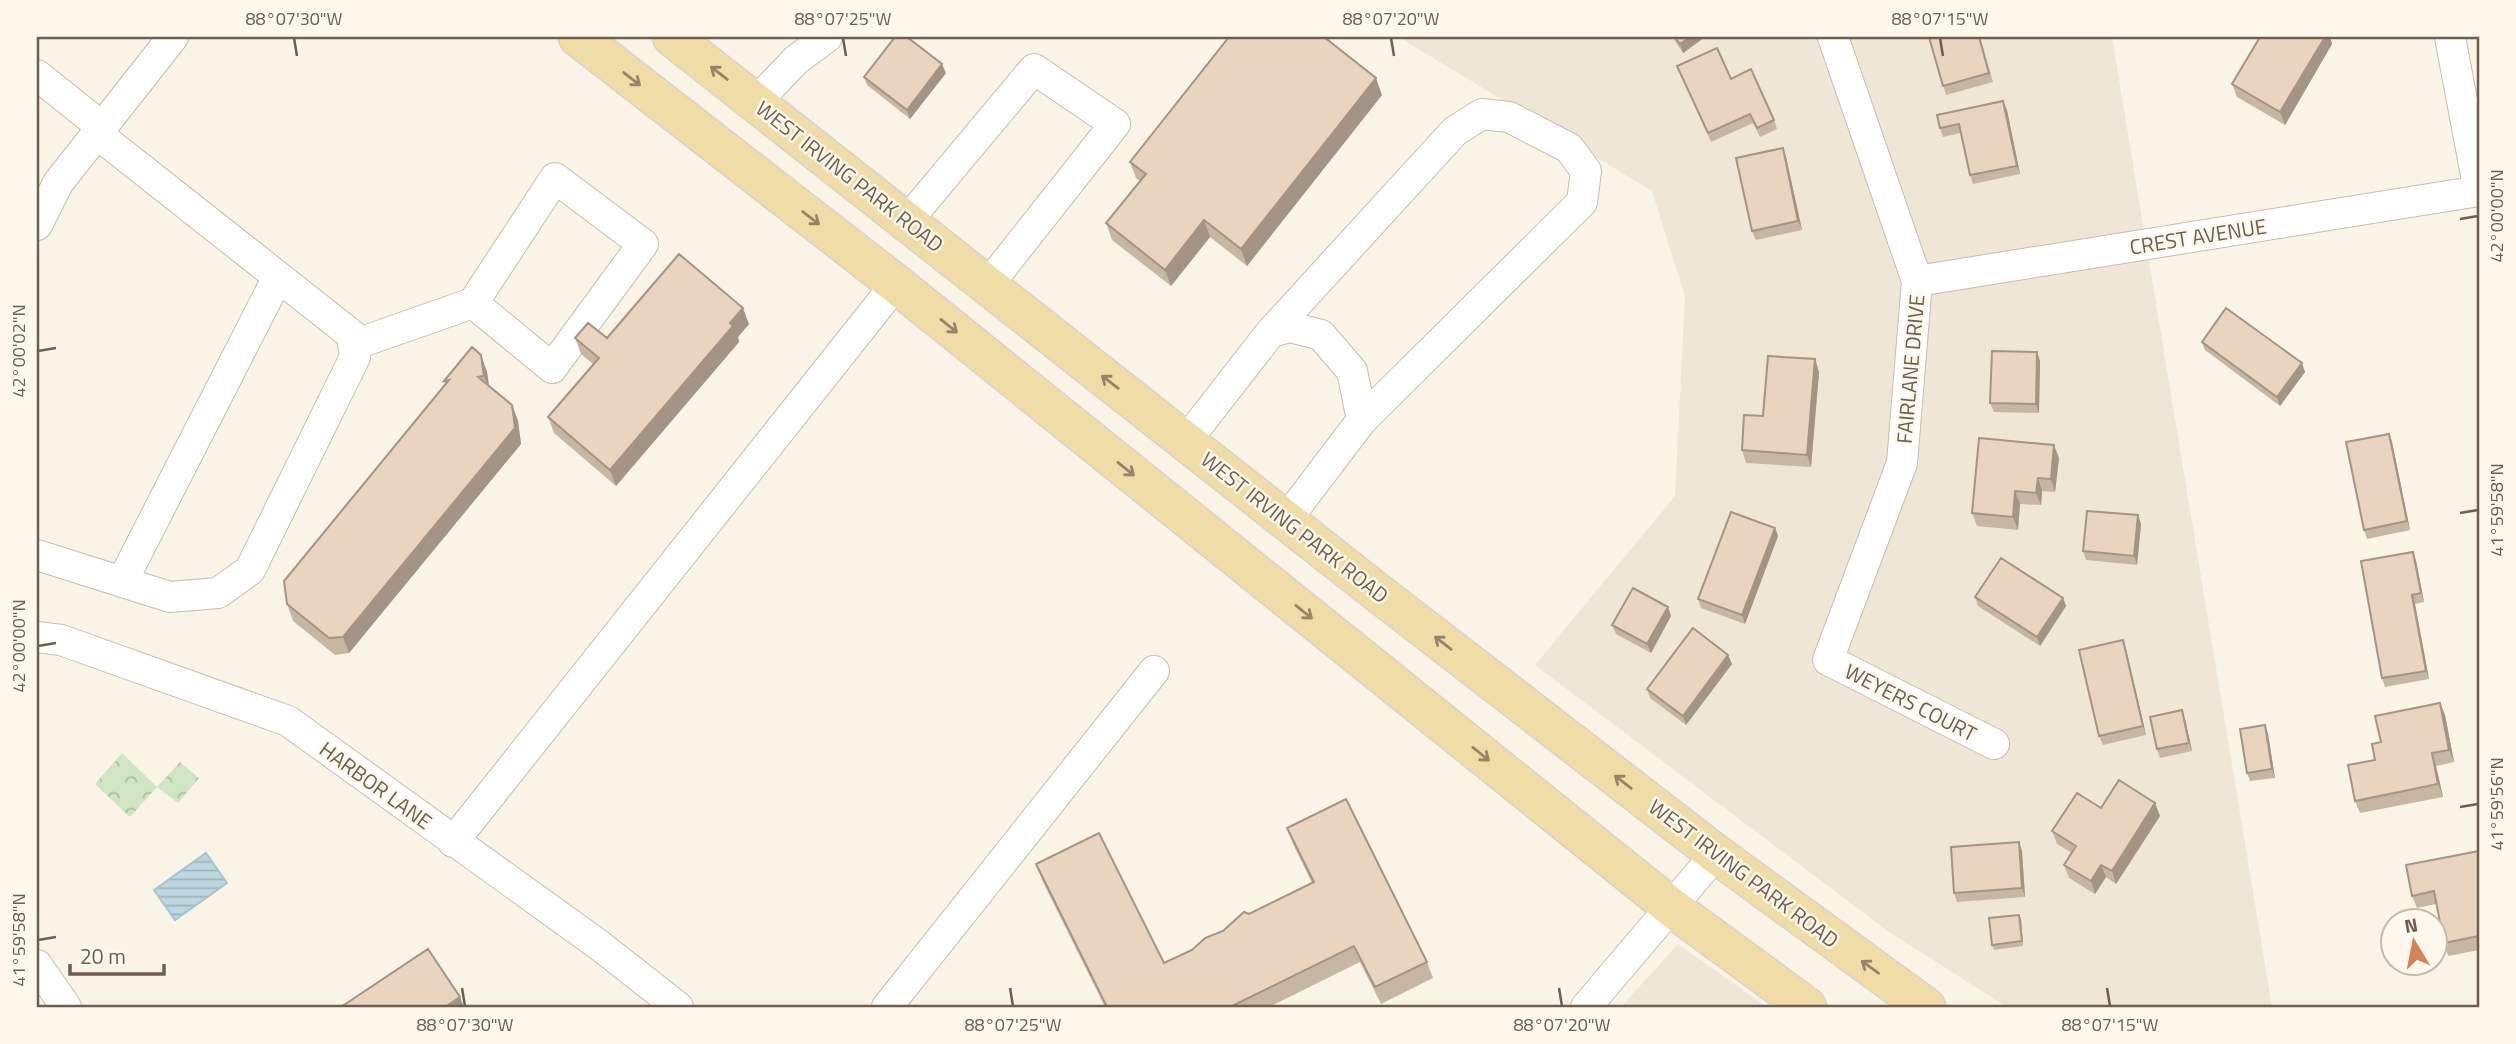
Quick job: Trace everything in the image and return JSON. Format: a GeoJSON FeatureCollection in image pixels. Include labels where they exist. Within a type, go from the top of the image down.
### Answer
{"type":"FeatureCollection","features":[{"type":"Feature","properties":{"kind":"main road"},"geometry":{"type":"LineString","coordinates":[[578,37],[896,284],[1671,907],[1807,1007]]}},
{"type":"Feature","properties":{"kind":"main road","name":"WEST IRVING PARK ROAD"},"geometry":{"type":"LineString","coordinates":[[672,37],[1716,854],[1926,1007]]}},
{"type":"Feature","properties":{"kind":"street"},"geometry":{"type":"LineString","coordinates":[[37,225],[58,183],[173,37]]}},
{"type":"Feature","properties":{"kind":"street"},"geometry":{"type":"LineString","coordinates":[[756,102],[796,60],[827,37]]}},
{"type":"Feature","properties":{"kind":"street","name":"FAIRLANE DRIVE"},"geometry":{"type":"LineString","coordinates":[[1828,660],[1902,463],[1917,281],[1833,37]]}},
{"type":"Feature","properties":{"kind":"street"},"geometry":{"type":"LineString","coordinates":[[2450,37],[2479,191]]}},
{"type":"Feature","properties":{"kind":"street"},"geometry":{"type":"LineString","coordinates":[[906,221],[1034,69],[1115,124],[988,285]]}},
{"type":"Feature","properties":{"kind":"street"},"geometry":{"type":"LineString","coordinates":[[37,75],[99,130],[352,335],[355,357],[250,570],[218,593],[170,597],[37,555]]}},
{"type":"Feature","properties":{"kind":"street"},"geometry":{"type":"LineString","coordinates":[[1186,441],[1271,332],[1455,131],[1482,114],[1509,117],[1569,148],[1586,171],[1582,202],[1362,420],[1286,520]]}},
{"type":"Feature","properties":{"kind":"street"},"geometry":{"type":"LineString","coordinates":[[353,345],[473,303],[555,178],[643,244],[552,368],[473,303]]}},
{"type":"Feature","properties":{"kind":"street","name":"CREST AVENUE"},"geometry":{"type":"LineString","coordinates":[[1917,281],[2479,191]]}},
{"type":"Feature","properties":{"kind":"street"},"geometry":{"type":"LineString","coordinates":[[122,582],[278,277]]}},
{"type":"Feature","properties":{"kind":"street"},"geometry":{"type":"LineString","coordinates":[[453,842],[896,284]]}},
{"type":"Feature","properties":{"kind":"street"},"geometry":{"type":"LineString","coordinates":[[1271,332],[1290,327],[1321,335],[1352,371],[1362,420]]}},
{"type":"Feature","properties":{"kind":"street","name":"HARBOR LANE"},"geometry":{"type":"LineString","coordinates":[[37,637],[61,640],[288,721],[599,946],[678,1007]]}},
{"type":"Feature","properties":{"kind":"street","name":"WEYERS COURT"},"geometry":{"type":"LineString","coordinates":[[1828,660],[1994,744]]}},
{"type":"Feature","properties":{"kind":"street"},"geometry":{"type":"LineString","coordinates":[[887,1007],[1154,671]]}},
{"type":"Feature","properties":{"kind":"street"},"geometry":{"type":"LineString","coordinates":[[1586,1007],[1716,854]]}},
{"type":"Feature","properties":{"kind":"street"},"geometry":{"type":"LineString","coordinates":[[37,965],[66,1007]]}},
{"type":"Feature","properties":{"kind":"shaded area"},"geometry":{"type":"Polygon","coordinates":[[[1399,37],[2112,37],[2272,1007],[2007,1007],[1889,932],[1535,665],[1675,496],[1685,296],[1652,191],[1399,37]]]}},
{"type":"Feature","properties":{"kind":"shaded area"},"geometry":{"type":"Polygon","coordinates":[[[1678,944],[1767,1007],[1621,1007],[1678,944]]]}},
{"type":"Feature","properties":{"kind":"green space"},"geometry":{"type":"Polygon","coordinates":[[[122,753],[157,787],[130,817],[95,784],[122,753]]]}},
{"type":"Feature","properties":{"kind":"green space"},"geometry":{"type":"Polygon","coordinates":[[[180,762],[199,778],[178,803],[157,787],[180,762]]]}},
{"type":"Feature","properties":{"kind":"water"},"geometry":{"type":"Polygon","coordinates":[[[206,853],[227,883],[175,920],[154,890],[206,853]]]}},
{"type":"Feature","properties":{"kind":"building"},"geometry":{"type":"Polygon","coordinates":[[[895,37],[907,37],[942,64],[907,110],[864,77],[895,37]]]}},
{"type":"Feature","properties":{"kind":"building"},"geometry":{"type":"Polygon","coordinates":[[[1229,37],[1324,37],[1376,78],[1241,249],[1204,220],[1165,270],[1106,223],[1146,174],[1130,162],[1229,37]]]}},
{"type":"Feature","properties":{"kind":"building"},"geometry":{"type":"Polygon","coordinates":[[[1675,37],[1690,37],[1680,44],[1675,37]]]}},
{"type":"Feature","properties":{"kind":"building"},"geometry":{"type":"Polygon","coordinates":[[[1929,37],[1979,37],[1989,73],[1943,86],[1929,37]]]}},
{"type":"Feature","properties":{"kind":"building"},"geometry":{"type":"Polygon","coordinates":[[[2260,37],[2325,37],[2280,112],[2232,84],[2260,37]]]}},
{"type":"Feature","properties":{"kind":"building"},"geometry":{"type":"Polygon","coordinates":[[[1717,48],[1731,79],[1751,69],[1774,120],[1757,128],[1750,114],[1708,133],[1677,66],[1717,48]]]}},
{"type":"Feature","properties":{"kind":"building"},"geometry":{"type":"Polygon","coordinates":[[[2003,101],[2017,166],[1970,175],[1959,124],[1940,128],[1937,115],[2003,101]]]}},
{"type":"Feature","properties":{"kind":"building"},"geometry":{"type":"Polygon","coordinates":[[[1783,148],[1798,221],[1752,231],[1736,158],[1783,148]]]}},
{"type":"Feature","properties":{"kind":"building"},"geometry":{"type":"Polygon","coordinates":[[[679,254],[743,308],[730,323],[733,326],[610,470],[548,417],[599,358],[575,338],[588,323],[607,338],[679,254]]]}},
{"type":"Feature","properties":{"kind":"building"},"geometry":{"type":"Polygon","coordinates":[[[2226,308],[2302,363],[2277,397],[2202,342],[2226,308]]]}},
{"type":"Feature","properties":{"kind":"building"},"geometry":{"type":"Polygon","coordinates":[[[472,347],[481,355],[484,376],[478,377],[512,405],[515,428],[343,637],[329,638],[287,604],[284,581],[449,380],[444,381],[472,347]]]}},
{"type":"Feature","properties":{"kind":"building"},"geometry":{"type":"Polygon","coordinates":[[[1992,351],[2037,352],[2036,404],[1990,403],[1992,351]]]}},
{"type":"Feature","properties":{"kind":"building"},"geometry":{"type":"Polygon","coordinates":[[[1768,356],[1815,359],[1807,455],[1742,450],[1744,415],[1763,416],[1768,356]]]}},
{"type":"Feature","properties":{"kind":"building"},"geometry":{"type":"Polygon","coordinates":[[[2389,434],[2407,521],[2364,530],[2346,442],[2389,434]]]}},
{"type":"Feature","properties":{"kind":"building"},"geometry":{"type":"Polygon","coordinates":[[[1979,438],[2054,445],[2051,479],[2038,478],[2036,493],[2015,491],[2013,517],[1972,513],[1979,438]]]}},
{"type":"Feature","properties":{"kind":"building"},"geometry":{"type":"Polygon","coordinates":[[[2087,511],[2138,515],[2134,556],[2083,551],[2087,511]]]}},
{"type":"Feature","properties":{"kind":"building"},"geometry":{"type":"Polygon","coordinates":[[[1731,512],[1775,528],[1742,615],[1698,599],[1731,512]]]}},
{"type":"Feature","properties":{"kind":"building"},"geometry":{"type":"Polygon","coordinates":[[[2413,552],[2421,593],[2412,595],[2426,671],[2382,678],[2361,561],[2413,552]]]}},
{"type":"Feature","properties":{"kind":"building"},"geometry":{"type":"Polygon","coordinates":[[[2001,558],[2063,598],[2037,637],[1975,597],[2001,558]]]}},
{"type":"Feature","properties":{"kind":"building"},"geometry":{"type":"Polygon","coordinates":[[[1633,588],[1668,607],[1647,644],[1612,625],[1633,588]]]}},
{"type":"Feature","properties":{"kind":"building"},"geometry":{"type":"Polygon","coordinates":[[[1693,628],[1728,655],[1683,716],[1647,689],[1693,628]]]}},
{"type":"Feature","properties":{"kind":"building"},"geometry":{"type":"Polygon","coordinates":[[[2123,640],[2143,726],[2099,736],[2079,650],[2123,640]]]}},
{"type":"Feature","properties":{"kind":"building"},"geometry":{"type":"Polygon","coordinates":[[[2440,703],[2449,750],[2432,753],[2438,784],[2355,801],[2348,765],[2375,760],[2372,744],[2381,742],[2375,716],[2440,703]]]}},
{"type":"Feature","properties":{"kind":"building"},"geometry":{"type":"Polygon","coordinates":[[[2182,710],[2189,743],[2157,749],[2150,717],[2182,710]]]}},
{"type":"Feature","properties":{"kind":"building"},"geometry":{"type":"Polygon","coordinates":[[[2265,725],[2272,769],[2247,773],[2240,729],[2265,725]]]}},
{"type":"Feature","properties":{"kind":"building"},"geometry":{"type":"Polygon","coordinates":[[[2119,780],[2155,803],[2112,871],[2101,865],[2091,881],[2064,865],[2076,846],[2052,831],[2077,793],[2101,808],[2119,780]]]}},
{"type":"Feature","properties":{"kind":"building"},"geometry":{"type":"Polygon","coordinates":[[[1346,799],[1427,962],[1375,987],[1354,946],[1230,1007],[1107,1007],[1036,864],[1099,833],[1164,963],[1192,950],[1205,938],[1223,931],[1244,912],[1249,914],[1314,882],[1287,828],[1346,799]]]}},
{"type":"Feature","properties":{"kind":"building"},"geometry":{"type":"Polygon","coordinates":[[[2019,842],[2022,888],[1954,893],[1951,847],[2019,842]]]}},
{"type":"Feature","properties":{"kind":"building"},"geometry":{"type":"Polygon","coordinates":[[[2479,851],[2479,936],[2450,942],[2450,908],[2437,908],[2434,891],[2412,896],[2406,865],[2479,851]]]}},
{"type":"Feature","properties":{"kind":"building"},"geometry":{"type":"Polygon","coordinates":[[[2019,915],[2022,941],[1992,945],[1989,918],[2019,915]]]}},
{"type":"Feature","properties":{"kind":"building"},"geometry":{"type":"Polygon","coordinates":[[[428,949],[460,997],[445,1007],[341,1007],[428,949]]]}}]}
